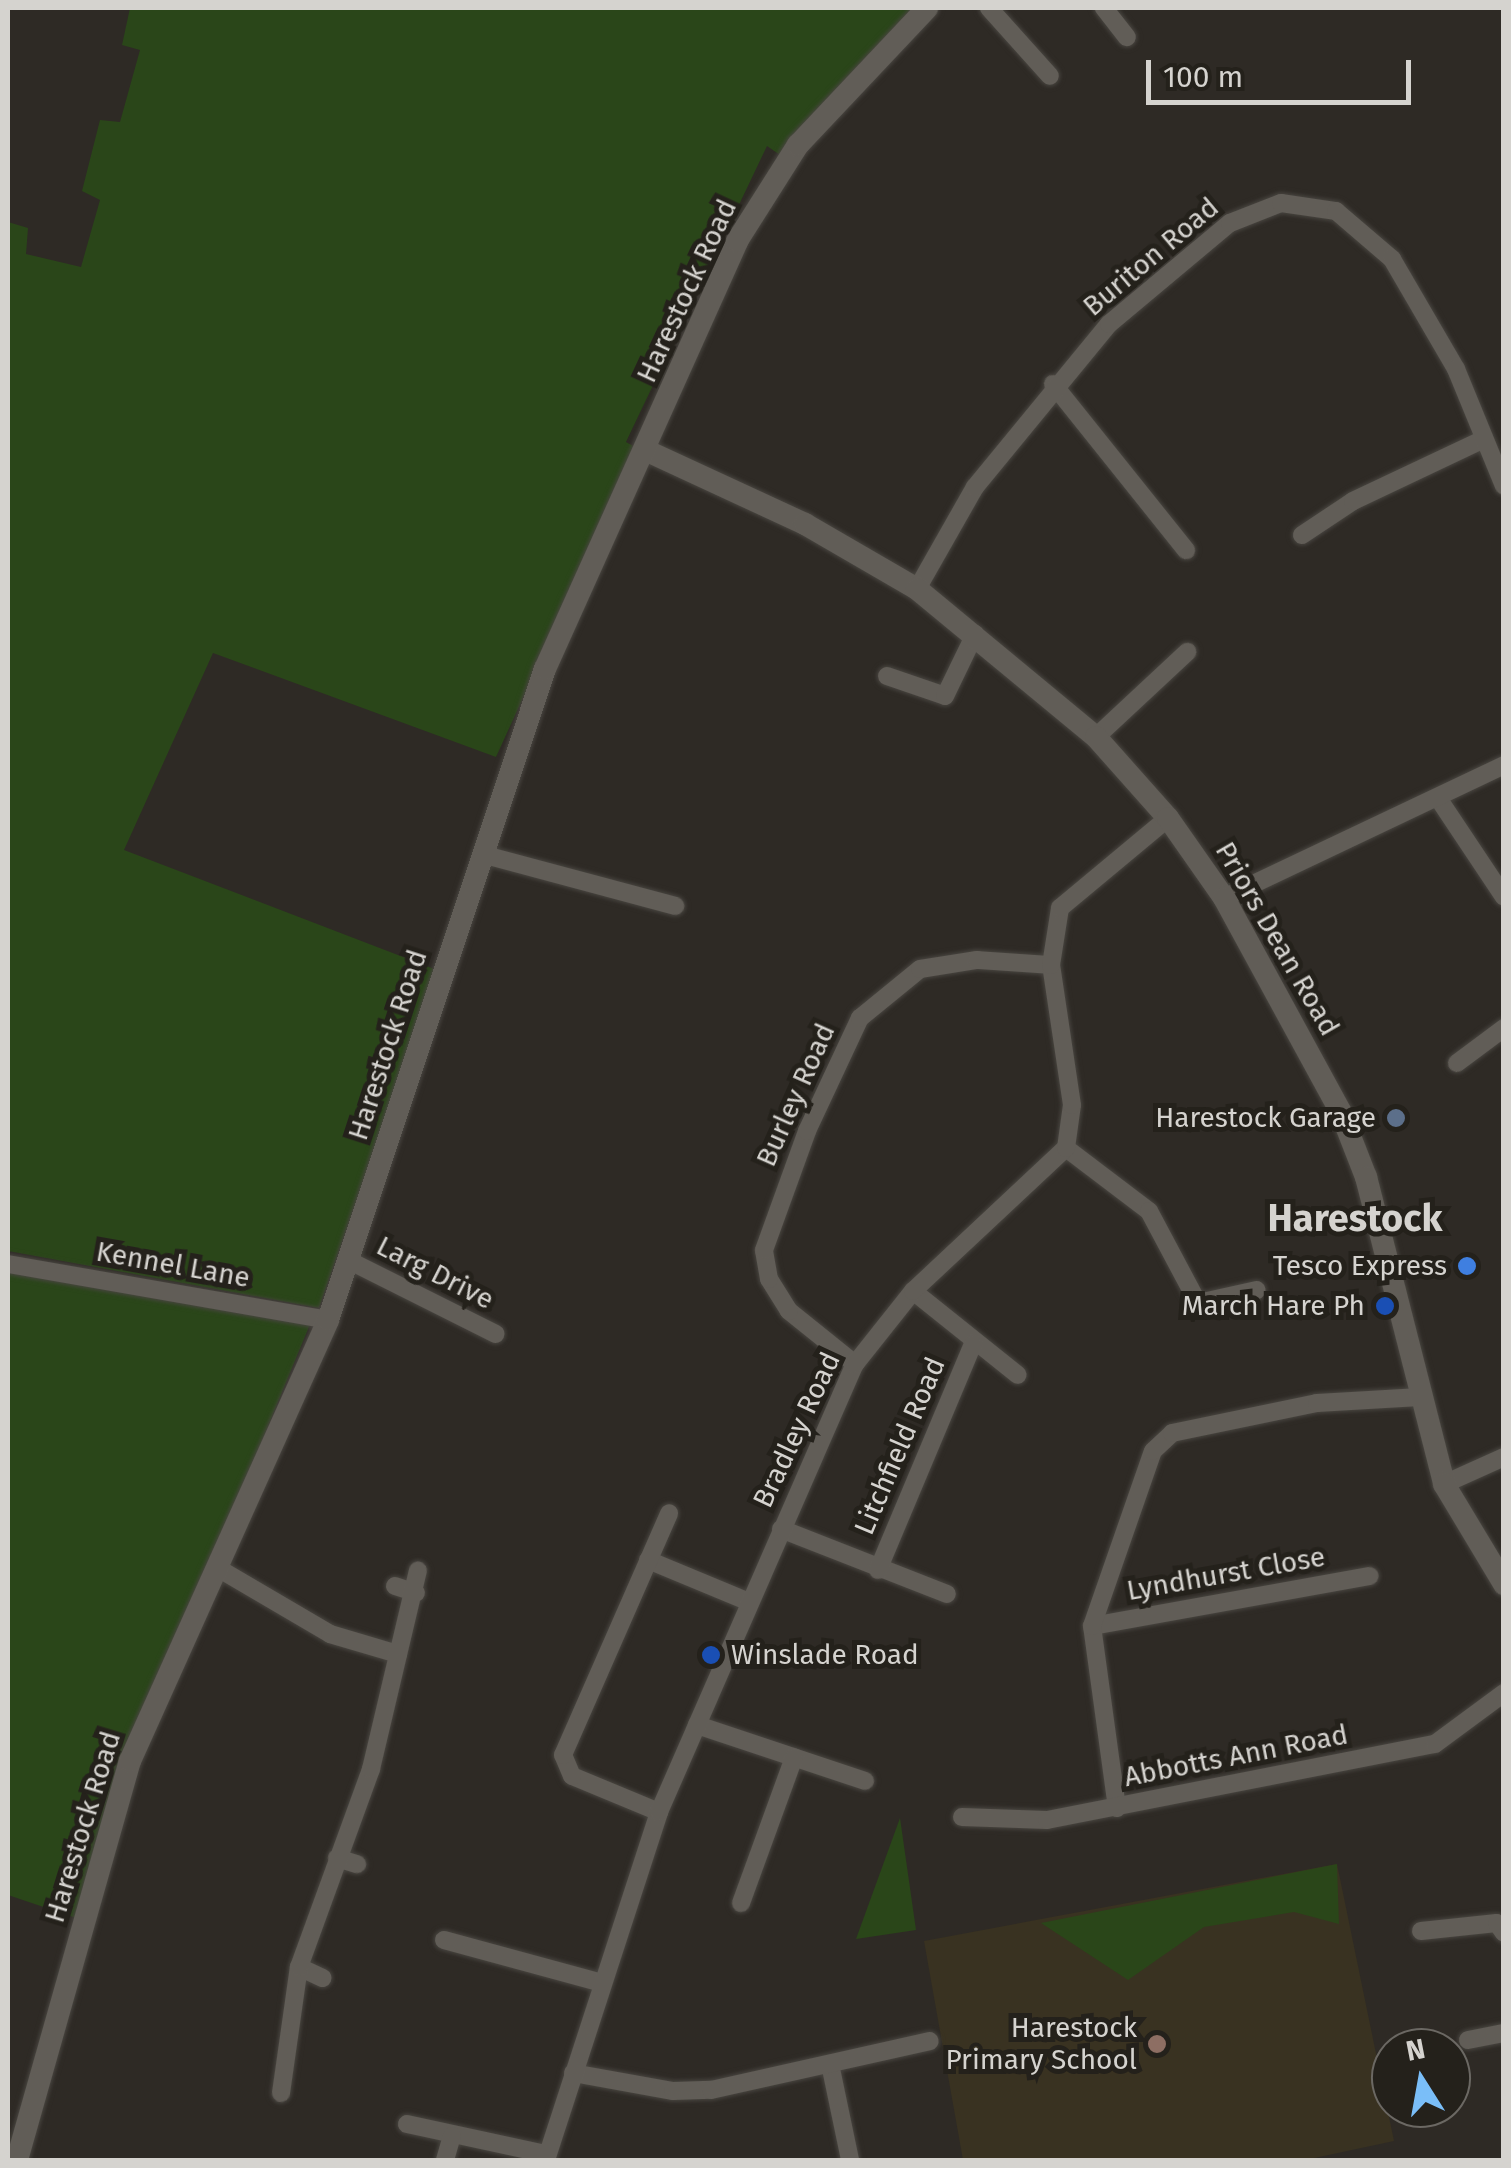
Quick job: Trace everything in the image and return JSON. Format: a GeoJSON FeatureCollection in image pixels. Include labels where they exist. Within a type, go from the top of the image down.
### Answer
{"type":"FeatureCollection","features":[{"type":"Feature","properties":{"kind":"street","name":"Harestock Road"},"geometry":{"type":"LineString","coordinates":[[17,2160],[130,1761],[328,1320],[545,669],[737,240],[798,145],[927,8]]}},
{"type":"Feature","properties":{"kind":"street"},"geometry":{"type":"LineString","coordinates":[[990,8],[1050,76]]}},
{"type":"Feature","properties":{"kind":"street"},"geometry":{"type":"LineString","coordinates":[[1104,8],[1127,36]]}},
{"type":"Feature","properties":{"kind":"street","name":"Buriton Road"},"geometry":{"type":"LineString","coordinates":[[917,589],[975,487],[1053,384],[1109,324],[1230,224],[1303,201],[1355,222],[1392,259],[1456,368],[1480,441],[1504,486]]}},
{"type":"Feature","properties":{"kind":"street"},"geometry":{"type":"LineString","coordinates":[[1053,384],[1186,550]]}},
{"type":"Feature","properties":{"kind":"street"},"geometry":{"type":"LineString","coordinates":[[1302,536],[1353,501],[1480,441]]}},
{"type":"Feature","properties":{"kind":"street","name":"Priors Dean Road"},"geometry":{"type":"LineString","coordinates":[[646,450],[805,524],[917,589],[1096,737],[1168,818],[1224,898],[1364,1172],[1444,1484],[1504,1584]]}},
{"type":"Feature","properties":{"kind":"street"},"geometry":{"type":"LineString","coordinates":[[886,676],[945,696],[975,634]]}},
{"type":"Feature","properties":{"kind":"street"},"geometry":{"type":"LineString","coordinates":[[1096,737],[1187,652]]}},
{"type":"Feature","properties":{"kind":"street"},"geometry":{"type":"LineString","coordinates":[[1224,898],[1440,802],[1504,765]]}},
{"type":"Feature","properties":{"kind":"street"},"geometry":{"type":"LineString","coordinates":[[1440,802],[1504,897]]}},
{"type":"Feature","properties":{"kind":"street"},"geometry":{"type":"LineString","coordinates":[[1168,818],[1060,908],[1052,965],[1072,1104],[1066,1148],[1149,1211],[1198,1303],[1256,1290]]}},
{"type":"Feature","properties":{"kind":"street"},"geometry":{"type":"LineString","coordinates":[[485,855],[661,910]]}},
{"type":"Feature","properties":{"kind":"street","name":"Burley Road"},"geometry":{"type":"LineString","coordinates":[[855,1364],[789,1311],[768,1279],[764,1250],[806,1130],[860,1018],[920,969],[977,960],[1052,965]]}},
{"type":"Feature","properties":{"kind":"street"},"geometry":{"type":"LineString","coordinates":[[1457,1063],[1504,1028]]}},
{"type":"Feature","properties":{"kind":"street","name":"Bradley Road"},"geometry":{"type":"LineString","coordinates":[[546,2157],[598,1982],[660,1812],[747,1602],[855,1364],[913,1291],[1066,1148]]}},
{"type":"Feature","properties":{"kind":"street","name":"Larg Drive"},"geometry":{"type":"LineString","coordinates":[[348,1260],[496,1334]]}},
{"type":"Feature","properties":{"kind":"street","name":"Kennel Lane"},"geometry":{"type":"LineString","coordinates":[[8,1264],[328,1320]]}},
{"type":"Feature","properties":{"kind":"street","name":"Litchfield Road"},"geometry":{"type":"LineString","coordinates":[[913,1291],[972,1344],[1018,1375]]}},
{"type":"Feature","properties":{"kind":"street","name":"Litchfield Road"},"geometry":{"type":"LineString","coordinates":[[878,1570],[972,1344]]}},
{"type":"Feature","properties":{"kind":"street"},"geometry":{"type":"LineString","coordinates":[[1117,1808],[1092,1626],[1142,1472],[1172,1434],[1317,1403],[1420,1397]]}},
{"type":"Feature","properties":{"kind":"street"},"geometry":{"type":"LineString","coordinates":[[1444,1484],[1504,1458]]}},
{"type":"Feature","properties":{"kind":"street"},"geometry":{"type":"LineString","coordinates":[[660,1812],[572,1776],[562,1756],[669,1514]]}},
{"type":"Feature","properties":{"kind":"street","name":"Litchfield Road"},"geometry":{"type":"LineString","coordinates":[[781,1529],[947,1594]]}},
{"type":"Feature","properties":{"kind":"street"},"geometry":{"type":"LineString","coordinates":[[648,1560],[747,1602]]}},
{"type":"Feature","properties":{"kind":"street"},"geometry":{"type":"LineString","coordinates":[[216,1567],[330,1634],[398,1654]]}},
{"type":"Feature","properties":{"kind":"street"},"geometry":{"type":"LineString","coordinates":[[281,2093],[299,1966],[371,1769],[416,1593],[418,1570]]}},
{"type":"Feature","properties":{"kind":"street","name":"Lyndhurst Close"},"geometry":{"type":"LineString","coordinates":[[1092,1626],[1370,1576]]}},
{"type":"Feature","properties":{"kind":"street"},"geometry":{"type":"LineString","coordinates":[[395,1586],[416,1593]]}},
{"type":"Feature","properties":{"kind":"street","name":"Abbotts Ann Road"},"geometry":{"type":"LineString","coordinates":[[962,1817],[1047,1820],[1435,1744],[1504,1692]]}},
{"type":"Feature","properties":{"kind":"street"},"geometry":{"type":"LineString","coordinates":[[698,1725],[864,1781]]}},
{"type":"Feature","properties":{"kind":"street"},"geometry":{"type":"LineString","coordinates":[[741,1903],[794,1757]]}},
{"type":"Feature","properties":{"kind":"street"},"geometry":{"type":"LineString","coordinates":[[338,1858],[357,1864]]}},
{"type":"Feature","properties":{"kind":"street"},"geometry":{"type":"LineString","coordinates":[[1422,1930],[1501,1926]]}},
{"type":"Feature","properties":{"kind":"street"},"geometry":{"type":"LineString","coordinates":[[444,1940],[598,1982]]}},
{"type":"Feature","properties":{"kind":"street"},"geometry":{"type":"LineString","coordinates":[[299,1966],[323,1978]]}},
{"type":"Feature","properties":{"kind":"street"},"geometry":{"type":"LineString","coordinates":[[1471,2039],[1504,2033]]}},
{"type":"Feature","properties":{"kind":"street"},"geometry":{"type":"LineString","coordinates":[[572,2073],[673,2092],[930,2042]]}},
{"type":"Feature","properties":{"kind":"street"},"geometry":{"type":"LineString","coordinates":[[830,2064],[850,2160]]}},
{"type":"Feature","properties":{"kind":"street"},"geometry":{"type":"LineString","coordinates":[[406,2124],[546,2157]]}},
{"type":"Feature","properties":{"kind":"street"},"geometry":{"type":"LineString","coordinates":[[445,2160],[452,2136]]}},
{"type":"Feature","properties":{"kind":"shaded area","name":"Harestock Primary School"},"geometry":{"type":"Polygon","coordinates":[[[1337,1864],[1371,2029],[1371,2128],[1391,2128],[1394,2141],[1305,2160],[963,2160],[924,1941],[1337,1864]]]}},
{"type":"Feature","properties":{"kind":"green space"},"geometry":{"type":"Polygon","coordinates":[[[130,8],[916,8],[780,155],[767,146],[626,442],[637,448],[496,757],[213,653],[124,850],[437,970],[319,1308],[8,1251],[8,222],[28,228],[26,254],[81,267],[100,200],[82,191],[100,120],[120,122],[140,50],[122,45],[130,8]]]}},
{"type":"Feature","properties":{"kind":"green space"},"geometry":{"type":"Polygon","coordinates":[[[8,1266],[313,1317],[130,1761],[85,1921],[8,1895],[8,1266]]]}},
{"type":"Feature","properties":{"kind":"green space"},"geometry":{"type":"Polygon","coordinates":[[[900,1818],[916,1930],[856,1939],[900,1818]]]}},
{"type":"Feature","properties":{"kind":"green space"},"geometry":{"type":"Polygon","coordinates":[[[1337,1864],[1339,1924],[1294,1912],[1204,1927],[1128,1980],[1041,1923],[1337,1864]]]}},
{"type":"Feature","properties":{"kind":"place","name":"Harestock Garage"},"geometry":{"type":"Point","coordinates":[1396,1118]}},
{"type":"Feature","properties":{"kind":"place","name":"Tesco Express"},"geometry":{"type":"Point","coordinates":[1467,1266]}},
{"type":"Feature","properties":{"kind":"place","name":"March Hare Ph"},"geometry":{"type":"Point","coordinates":[1385,1306]}},
{"type":"Feature","properties":{"kind":"place","name":"Winslade Road"},"geometry":{"type":"Point","coordinates":[711,1655]}},
{"type":"Feature","properties":{"kind":"place","name":"Harestock Primary School"},"geometry":{"type":"Point","coordinates":[1157,2044]}},
{"type":"Feature","properties":{"kind":"district","name":"Harestock"},"geometry":{"type":"Point","coordinates":[1355,1219]}}]}
